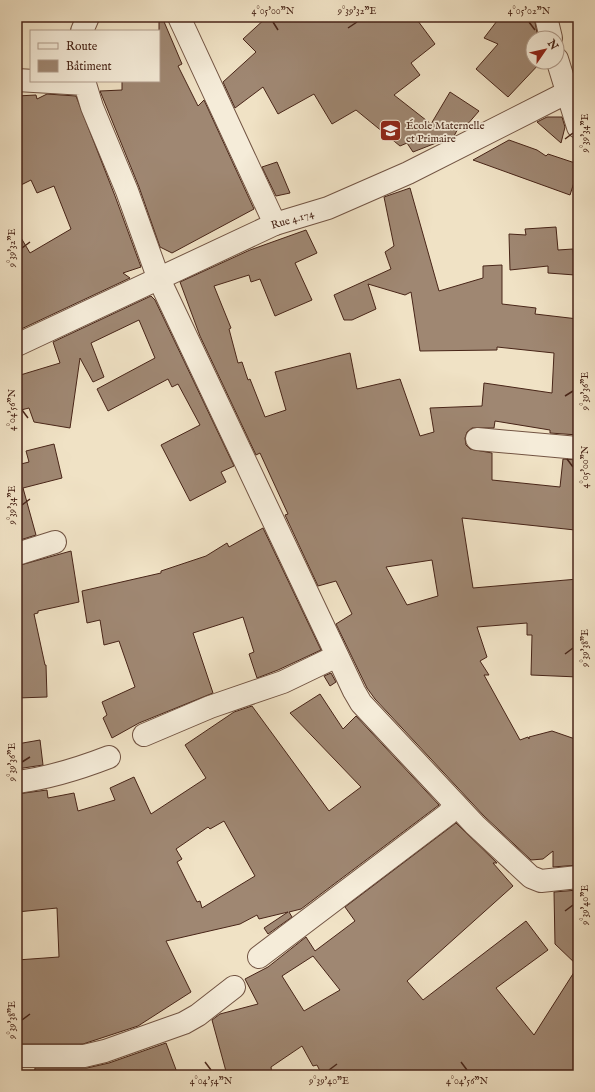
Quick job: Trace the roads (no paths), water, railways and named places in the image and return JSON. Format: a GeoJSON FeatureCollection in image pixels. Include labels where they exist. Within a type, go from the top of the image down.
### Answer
{"type":"FeatureCollection","features":[{"type":"Feature","properties":{"kind":"street"},"geometry":{"type":"LineString","coordinates":[[82,30],[88,17]]}},
{"type":"Feature","properties":{"kind":"street"},"geometry":{"type":"LineString","coordinates":[[179,17],[275,224]]}},
{"type":"Feature","properties":{"kind":"street"},"geometry":{"type":"LineString","coordinates":[[546,17],[549,30]]}},
{"type":"Feature","properties":{"kind":"street"},"geometry":{"type":"LineString","coordinates":[[560,70],[566,93],[578,126]]}},
{"type":"Feature","properties":{"kind":"street"},"geometry":{"type":"LineString","coordinates":[[17,80],[30,80]]}},
{"type":"Feature","properties":{"kind":"street"},"geometry":{"type":"LineString","coordinates":[[85,82],[92,107],[127,191],[158,277],[337,656],[361,703],[455,804],[492,841],[536,880],[578,877]]}},
{"type":"Feature","properties":{"kind":"street","name":"Rue 4.174"},"geometry":{"type":"LineString","coordinates":[[17,345],[158,277],[275,224],[328,208],[401,176],[566,93]]}},
{"type":"Feature","properties":{"kind":"street"},"geometry":{"type":"LineString","coordinates":[[477,438],[578,448]]}},
{"type":"Feature","properties":{"kind":"street"},"geometry":{"type":"LineString","coordinates":[[17,554],[55,542]]}},
{"type":"Feature","properties":{"kind":"street"},"geometry":{"type":"LineString","coordinates":[[144,734],[210,707],[283,682],[337,656]]}},
{"type":"Feature","properties":{"kind":"street"},"geometry":{"type":"LineString","coordinates":[[17,782],[46,778],[80,768],[108,757]]}},
{"type":"Feature","properties":{"kind":"street"},"geometry":{"type":"LineString","coordinates":[[259,957],[448,814],[455,804]]}},
{"type":"Feature","properties":{"kind":"street"},"geometry":{"type":"LineString","coordinates":[[17,1056],[84,1056],[105,1051],[184,1023],[198,1015],[234,988]]}},
{"type":"Feature","properties":{"kind":"place","name":"École Maternelle et Primaire"},"geometry":{"type":"Point","coordinates":[390,131]}}]}
